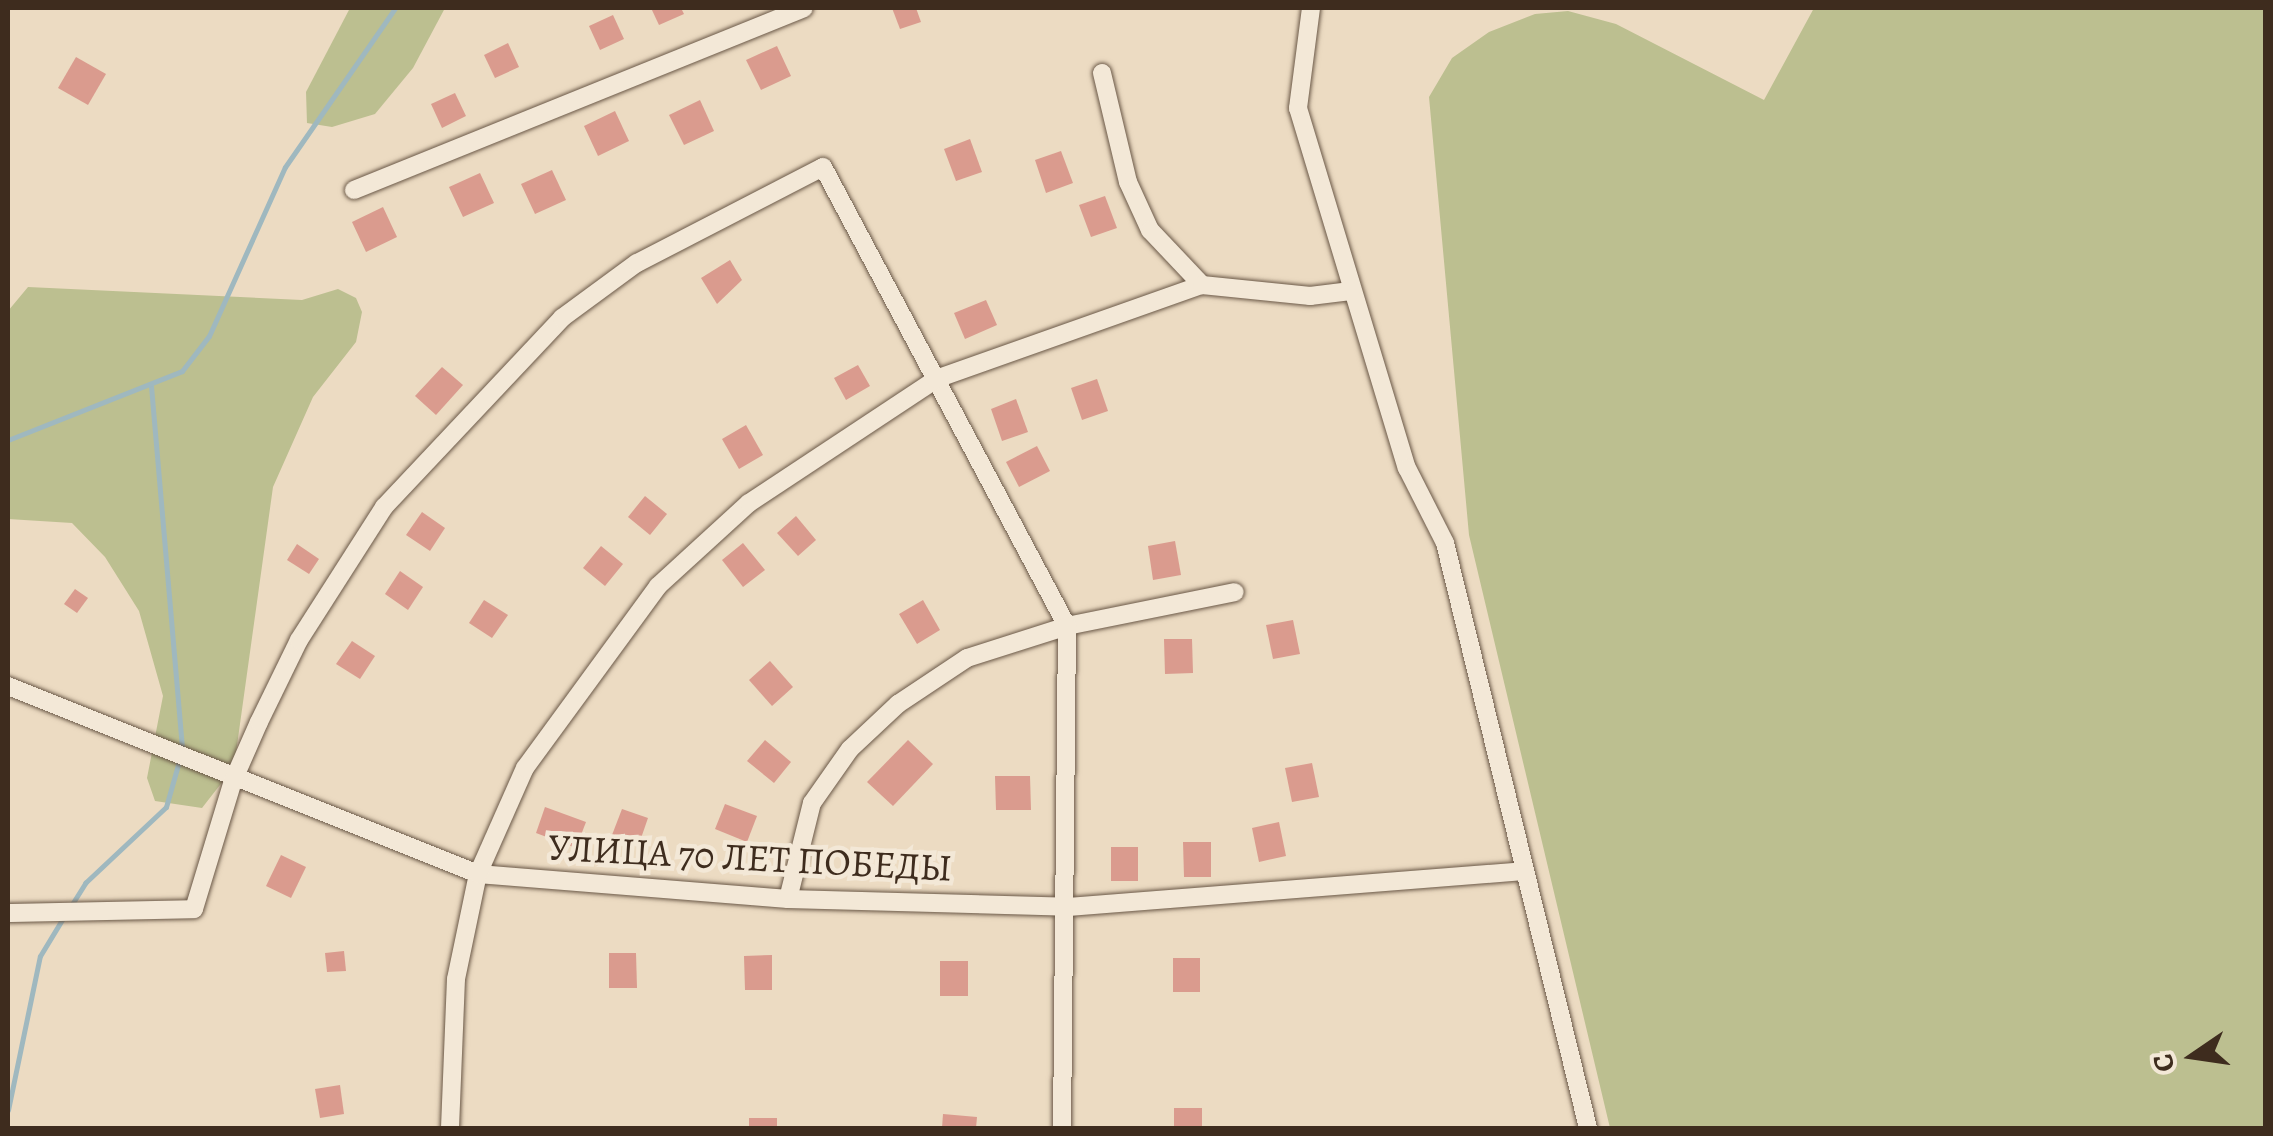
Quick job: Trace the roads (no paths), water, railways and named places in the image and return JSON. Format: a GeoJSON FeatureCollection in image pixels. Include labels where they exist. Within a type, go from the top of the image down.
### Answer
{"type":"FeatureCollection","features":[{"type":"Feature","properties":{"kind":"street"},"geometry":{"type":"LineString","coordinates":[[354,190],[804,8]]}},
{"type":"Feature","properties":{"kind":"street"},"geometry":{"type":"LineString","coordinates":[[1312,8],[1298,108],[1350,291],[1408,468],[1446,543],[1588,1128]]}},
{"type":"Feature","properties":{"kind":"street"},"geometry":{"type":"LineString","coordinates":[[1102,72],[1128,182],[1150,230],[1202,284]]}},
{"type":"Feature","properties":{"kind":"street"},"geometry":{"type":"LineString","coordinates":[[8,912],[194,909],[233,781],[299,640],[384,507],[497,382],[562,318],[637,263],[823,167],[1067,626],[1068,906],[1062,1128]]}},
{"type":"Feature","properties":{"kind":"street"},"geometry":{"type":"LineString","coordinates":[[450,1128],[456,979],[478,874],[525,768],[658,586],[748,503],[936,379],[1202,284],[1310,296],[1350,291]]}},
{"type":"Feature","properties":{"kind":"street"},"geometry":{"type":"LineString","coordinates":[[788,899],[812,803],[850,749],[898,704],[967,658],[1067,626],[1236,592]]}},
{"type":"Feature","properties":{"kind":"street","name":"УЛИЦА 70 ЛЕТ ПОБЕДЫ"},"geometry":{"type":"LineString","coordinates":[[8,686],[233,781],[478,874],[788,899],[1068,906],[1524,871]]}},
{"type":"Feature","properties":{"kind":"waterway"},"geometry":{"type":"LineString","coordinates":[[8,440],[182,371],[209,336],[285,167],[395,8]]}},
{"type":"Feature","properties":{"kind":"waterway"},"geometry":{"type":"LineString","coordinates":[[151,386],[182,750]]}},
{"type":"Feature","properties":{"kind":"waterway"},"geometry":{"type":"LineString","coordinates":[[69,909],[85,883],[166,807],[179,761]]}},
{"type":"Feature","properties":{"kind":"waterway"},"geometry":{"type":"LineString","coordinates":[[8,1110],[40,956],[63,918]]}}]}
